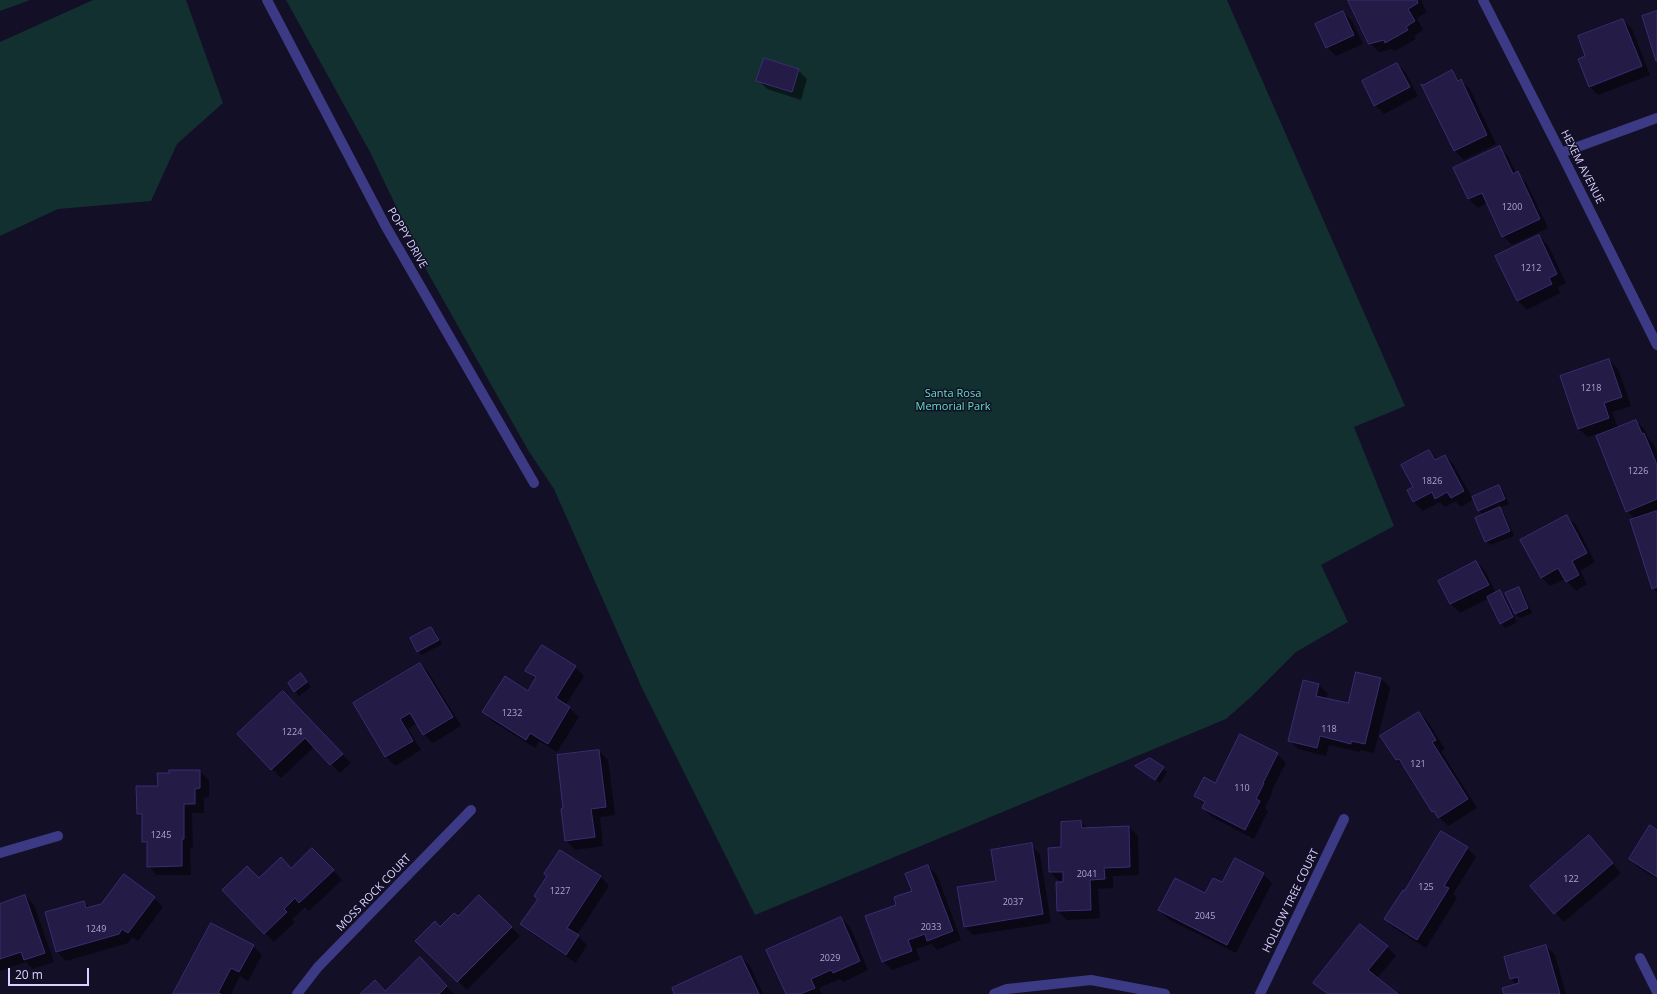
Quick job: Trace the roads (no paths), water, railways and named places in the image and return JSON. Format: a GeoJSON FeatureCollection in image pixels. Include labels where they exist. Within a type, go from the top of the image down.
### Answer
{"type":"FeatureCollection","features":[{"type":"Feature","properties":{"kind":"street","name":"POPPY DRIVE"},"geometry":{"type":"LineString","coordinates":[[267,0],[385,225],[534,483]]}},
{"type":"Feature","properties":{"kind":"street","name":"HEXEM AVENUE"},"geometry":{"type":"LineString","coordinates":[[1483,0],[1657,345]]}},
{"type":"Feature","properties":{"kind":"street"},"geometry":{"type":"LineString","coordinates":[[1561,153],[1657,118]]}},
{"type":"Feature","properties":{"kind":"street","name":"MOSS ROCK COURT"},"geometry":{"type":"LineString","coordinates":[[297,994],[318,967],[471,810]]}},
{"type":"Feature","properties":{"kind":"street","name":"HOLLOW TREE COURT"},"geometry":{"type":"LineString","coordinates":[[1260,994],[1344,819]]}},
{"type":"Feature","properties":{"kind":"street"},"geometry":{"type":"LineString","coordinates":[[0,853],[58,836]]}},
{"type":"Feature","properties":{"kind":"street"},"geometry":{"type":"LineString","coordinates":[[1640,958],[1657,992]]}},
{"type":"Feature","properties":{"kind":"street"},"geometry":{"type":"LineString","coordinates":[[994,994],[1007,989],[1091,980],[1165,994]]}},
{"type":"Feature","properties":{"kind":"park label","name":"Santa Rosa Memorial Park"},"geometry":{"type":"Point","coordinates":[953,400]}}]}
